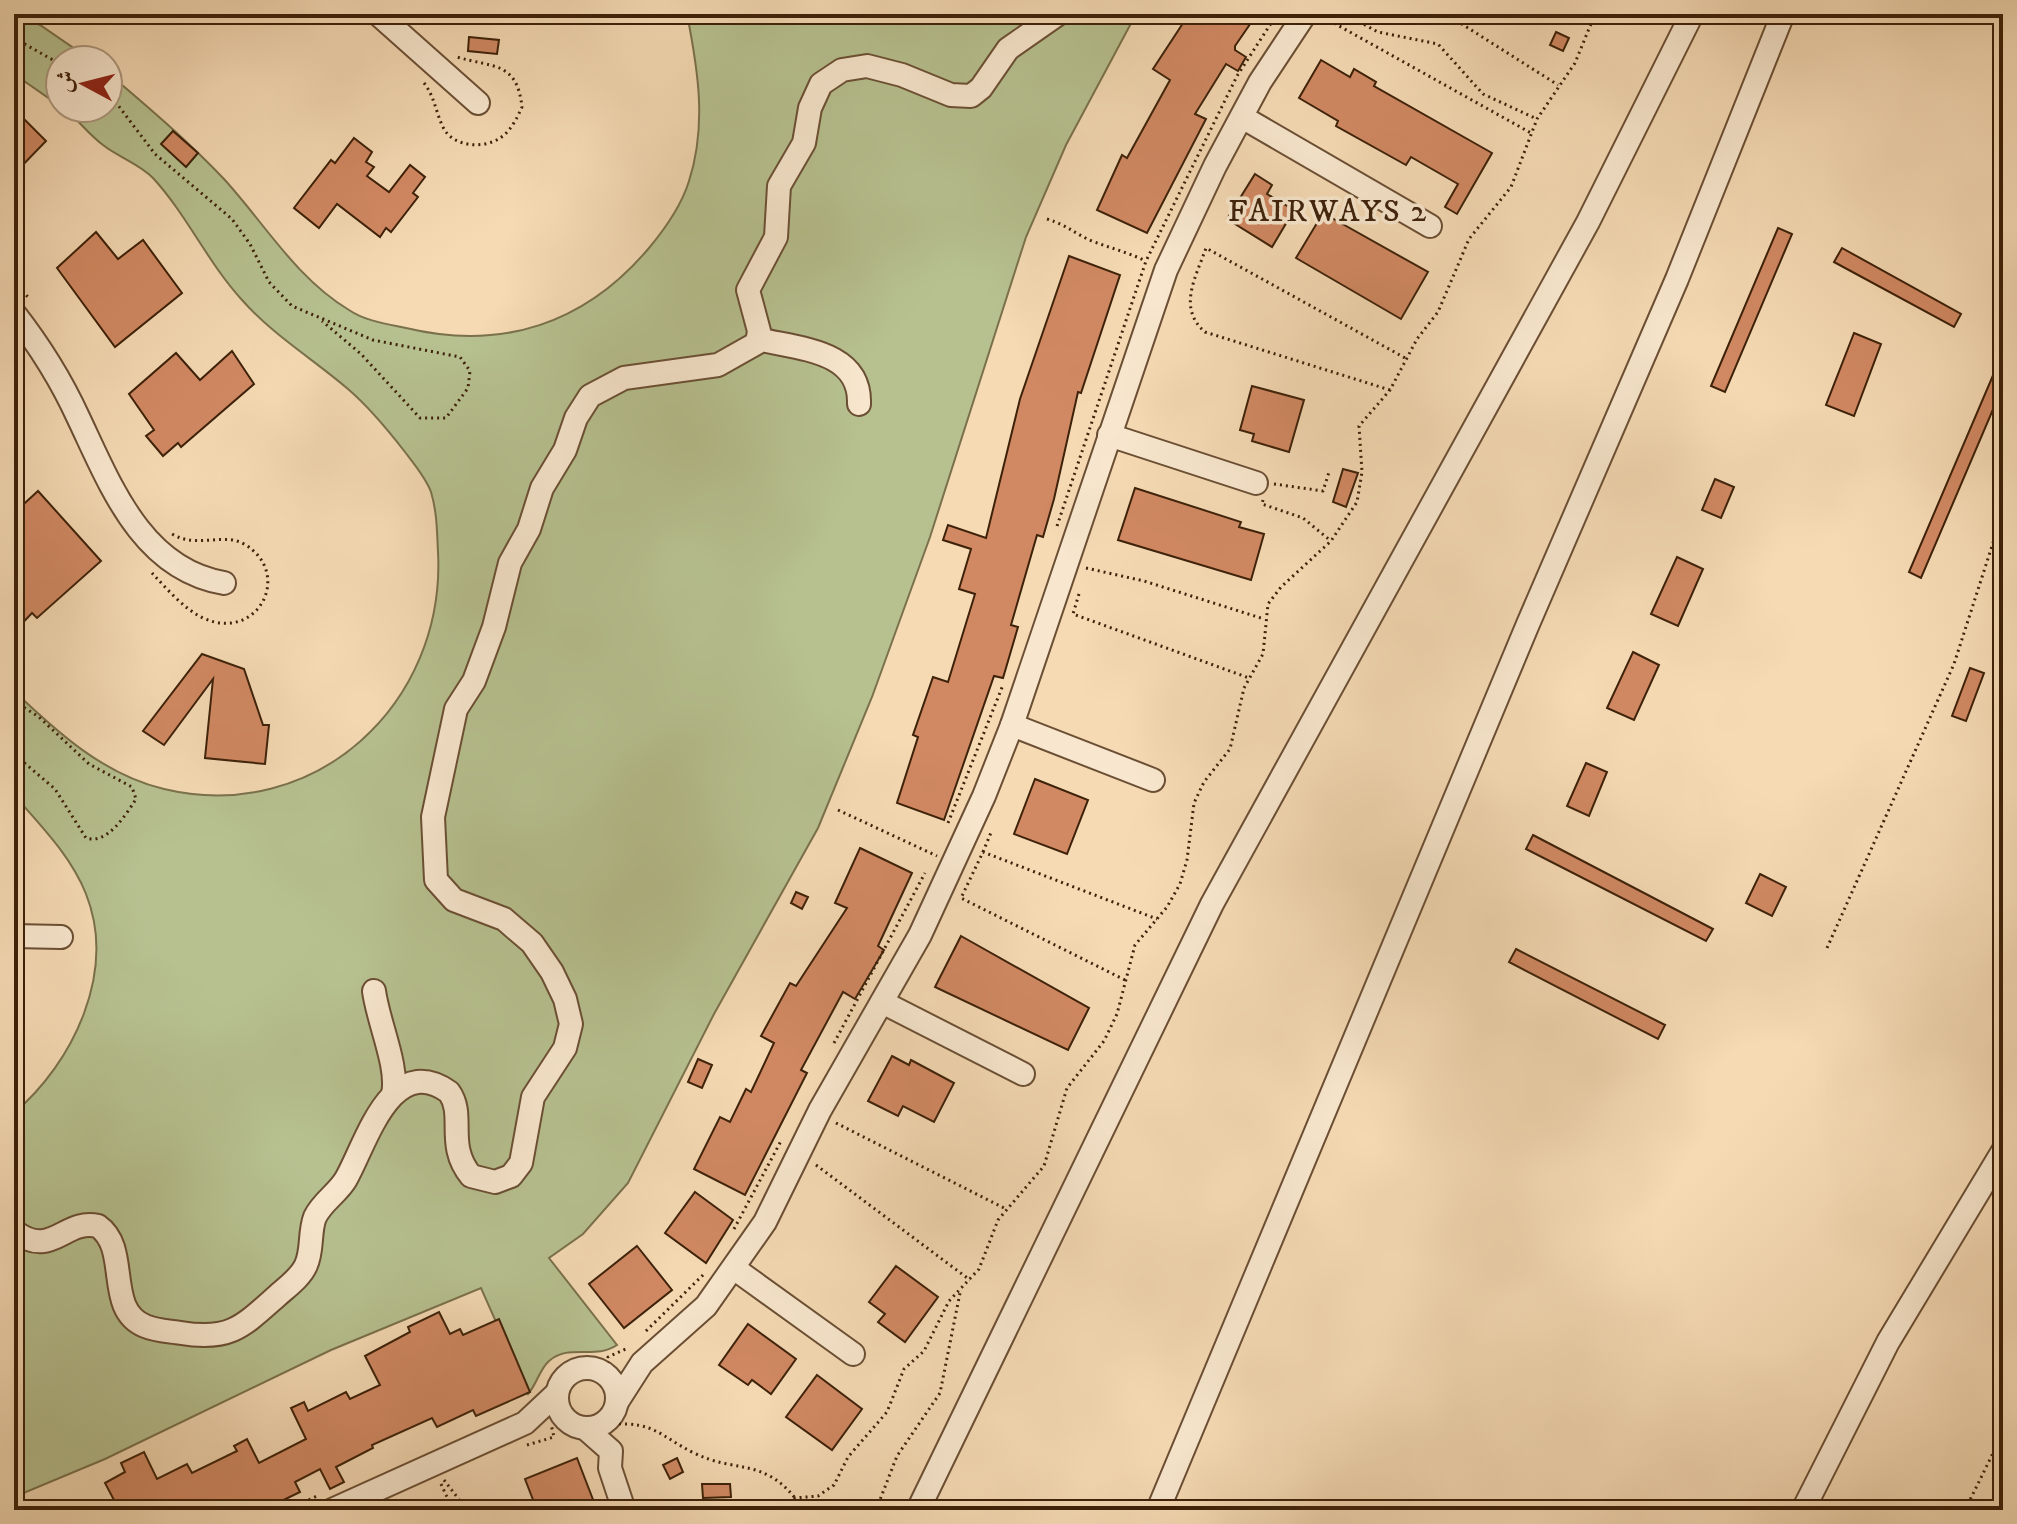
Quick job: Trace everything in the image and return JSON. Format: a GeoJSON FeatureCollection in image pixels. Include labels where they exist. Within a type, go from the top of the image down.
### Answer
{"type":"FeatureCollection","features":[{"type":"Feature","properties":{"kind":"street"},"geometry":{"type":"LineString","coordinates":[[378,14],[478,103]]}},
{"type":"Feature","properties":{"kind":"street"},"geometry":{"type":"LineString","coordinates":[[393,1065],[415,1082],[443,1088],[453,1098],[456,1145],[471,1176],[495,1182],[517,1170],[524,1155],[533,1097],[569,1036],[569,1012],[548,965],[519,930],[504,919],[454,900],[436,880],[433,817],[456,709],[474,681],[494,627],[510,563],[529,529],[542,488],[565,450],[576,418],[590,396],[624,378],[718,365],[751,350],[758,339],[759,326],[748,298],[750,282],[772,251],[778,223],[779,186],[804,143],[810,108],[821,84],[842,70],[867,66],[902,75],[951,95],[971,96],[981,88],[1008,49],[1058,14]]}},
{"type":"Feature","properties":{"kind":"street"},"geometry":{"type":"LineString","coordinates":[[525,1423],[602,1424],[615,1412],[642,1363],[692,1322],[735,1269],[765,1222],[820,1110],[882,1002],[954,864],[1012,725],[1109,435],[1156,266],[1305,14]]}},
{"type":"Feature","properties":{"kind":"street"},"geometry":{"type":"LineString","coordinates":[[918,1510],[1212,904],[1588,222],[1692,14]]}},
{"type":"Feature","properties":{"kind":"street"},"geometry":{"type":"LineString","coordinates":[[1158,1510],[1498,696],[1677,279],[1783,14]]}},
{"type":"Feature","properties":{"kind":"street"},"geometry":{"type":"LineString","coordinates":[[1242,117],[1430,226]]}},
{"type":"Feature","properties":{"kind":"street"},"geometry":{"type":"LineString","coordinates":[[14,313],[51,367],[117,498],[134,523],[178,567],[224,583]]}},
{"type":"Feature","properties":{"kind":"street"},"geometry":{"type":"LineString","coordinates":[[758,339],[839,360],[855,380],[859,404]]}},
{"type":"Feature","properties":{"kind":"street"},"geometry":{"type":"LineString","coordinates":[[1109,435],[1263,486]]}},
{"type":"Feature","properties":{"kind":"street"},"geometry":{"type":"LineString","coordinates":[[1012,725],[1153,780]]}},
{"type":"Feature","properties":{"kind":"street"},"geometry":{"type":"LineString","coordinates":[[14,936],[61,937]]}},
{"type":"Feature","properties":{"kind":"street"},"geometry":{"type":"LineString","coordinates":[[374,991],[380,1029],[393,1065],[393,1094]]}},
{"type":"Feature","properties":{"kind":"street"},"geometry":{"type":"LineString","coordinates":[[882,1002],[1023,1074]]}},
{"type":"Feature","properties":{"kind":"street"},"geometry":{"type":"LineString","coordinates":[[14,1231],[28,1240],[43,1242],[81,1225],[98,1226],[110,1237],[124,1304],[140,1323],[194,1335],[234,1331],[303,1271],[310,1256],[316,1216],[344,1182],[366,1135],[393,1094],[415,1082]]}},
{"type":"Feature","properties":{"kind":"street"},"geometry":{"type":"LineString","coordinates":[[1803,1510],[1888,1342],[2003,1151]]}},
{"type":"Feature","properties":{"kind":"street"},"geometry":{"type":"LineString","coordinates":[[735,1269],[853,1354]]}},
{"type":"Feature","properties":{"kind":"street"},"geometry":{"type":"LineString","coordinates":[[332,1510],[525,1423],[557,1393],[572,1372],[642,1363]]}},
{"type":"Feature","properties":{"kind":"street"},"geometry":{"type":"LineString","coordinates":[[602,1370],[611,1379],[615,1412],[616,1451],[610,1468]]}},
{"type":"Feature","properties":{"kind":"street"},"geometry":{"type":"LineString","coordinates":[[557,1393],[560,1410],[611,1451],[610,1468],[624,1510]]}},
{"type":"Feature","properties":{"kind":"path"},"geometry":{"type":"LineString","coordinates":[[1055,533],[1156,266],[1237,76],[1277,14]]}},
{"type":"Feature","properties":{"kind":"path"},"geometry":{"type":"LineString","coordinates":[[1337,14],[1332,22],[1531,133]]}},
{"type":"Feature","properties":{"kind":"path"},"geometry":{"type":"LineString","coordinates":[[1358,14],[1365,25],[1378,32],[1438,44],[1483,94],[1537,119]]}},
{"type":"Feature","properties":{"kind":"path"},"geometry":{"type":"LineString","coordinates":[[1446,14],[1559,85]]}},
{"type":"Feature","properties":{"kind":"path"},"geometry":{"type":"LineString","coordinates":[[795,1498],[818,1496],[834,1485],[848,1457],[887,1412],[904,1369],[924,1351],[944,1310],[979,1269],[992,1230],[1044,1166],[1067,1088],[1104,1041],[1117,1014],[1135,945],[1180,884],[1187,860],[1197,792],[1230,749],[1249,678],[1263,654],[1264,619],[1274,595],[1331,541],[1350,515],[1361,487],[1359,426],[1390,390],[1446,298],[1469,239],[1511,187],[1537,119],[1583,47],[1595,14]]}},
{"type":"Feature","properties":{"kind":"path"},"geometry":{"type":"LineString","coordinates":[[14,38],[44,55]]}},
{"type":"Feature","properties":{"kind":"path"},"geometry":{"type":"LineString","coordinates":[[124,113],[155,154],[221,208],[242,231],[260,269],[280,295],[322,321],[361,354],[420,418],[446,418],[468,388],[470,371],[460,357],[373,340],[322,321]]}},
{"type":"Feature","properties":{"kind":"path"},"geometry":{"type":"LineString","coordinates":[[1047,219],[1066,224],[1090,240],[1112,245],[1156,266]]}},
{"type":"Feature","properties":{"kind":"path"},"geometry":{"type":"LineString","coordinates":[[1390,390],[1205,332],[1191,316],[1189,306],[1206,248],[1407,359]]}},
{"type":"Feature","properties":{"kind":"path"},"geometry":{"type":"LineString","coordinates":[[1329,472],[1323,491],[1263,486],[1262,504],[1303,518],[1331,541]]}},
{"type":"Feature","properties":{"kind":"path"},"geometry":{"type":"LineString","coordinates":[[1827,948],[1954,664],[2003,512]]}},
{"type":"Feature","properties":{"kind":"path"},"geometry":{"type":"LineString","coordinates":[[1083,578],[1087,566],[1264,619]]}},
{"type":"Feature","properties":{"kind":"path"},"geometry":{"type":"LineString","coordinates":[[1080,590],[1073,614],[1249,678]]}},
{"type":"Feature","properties":{"kind":"path"},"geometry":{"type":"LineString","coordinates":[[946,828],[1006,676]]}},
{"type":"Feature","properties":{"kind":"path"},"geometry":{"type":"LineString","coordinates":[[14,701],[39,717],[89,764],[132,787],[136,799],[104,837],[95,841],[86,838],[61,795],[14,754]]}},
{"type":"Feature","properties":{"kind":"path"},"geometry":{"type":"LineString","coordinates":[[838,810],[954,864]]}},
{"type":"Feature","properties":{"kind":"path"},"geometry":{"type":"LineString","coordinates":[[831,1048],[954,864],[983,852],[1157,919]]}},
{"type":"Feature","properties":{"kind":"path"},"geometry":{"type":"LineString","coordinates":[[954,864],[961,898],[1125,980]]}},
{"type":"Feature","properties":{"kind":"path"},"geometry":{"type":"LineString","coordinates":[[836,1122],[1006,1209]]}},
{"type":"Feature","properties":{"kind":"path"},"geometry":{"type":"LineString","coordinates":[[734,1229],[782,1139]]}},
{"type":"Feature","properties":{"kind":"path"},"geometry":{"type":"LineString","coordinates":[[815,1164],[970,1280]]}},
{"type":"Feature","properties":{"kind":"path"},"geometry":{"type":"LineString","coordinates":[[644,1333],[704,1274]]}},
{"type":"Feature","properties":{"kind":"path"},"geometry":{"type":"LineString","coordinates":[[876,1510],[897,1456],[940,1393],[961,1289]]}},
{"type":"Feature","properties":{"kind":"path"},"geometry":{"type":"LineString","coordinates":[[602,1370],[608,1357],[635,1341]]}},
{"type":"Feature","properties":{"kind":"path"},"geometry":{"type":"LineString","coordinates":[[615,1412],[652,1427],[693,1453],[763,1470],[778,1479],[795,1498]]}},
{"type":"Feature","properties":{"kind":"path"},"geometry":{"type":"LineString","coordinates":[[1965,1510],[2003,1433]]}},
{"type":"Feature","properties":{"kind":"path"},"geometry":{"type":"LineString","coordinates":[[442,1477],[467,1510]]}},
{"type":"Feature","properties":{"kind":"path"},"geometry":{"type":"LineString","coordinates":[[789,1510],[795,1498]]}},
{"type":"Feature","properties":{"kind":"green space"},"geometry":{"type":"Polygon","coordinates":[[[14,14],[40,25],[68,44],[44,44],[44,95],[14,74],[14,14]]]}},
{"type":"Feature","properties":{"kind":"green space"},"geometry":{"type":"Polygon","coordinates":[[[687,14],[1136,14],[1066,145],[1026,237],[930,537],[872,697],[818,828],[714,1014],[628,1183],[583,1234],[549,1258],[617,1345],[600,1351],[557,1356],[549,1361],[528,1394],[481,1288],[331,1350],[105,1459],[14,1497],[14,1113],[54,1069],[71,1042],[84,1014],[96,954],[94,924],[80,880],[54,842],[14,795],[14,691],[83,750],[121,774],[142,782],[164,789],[219,795],[272,789],[319,770],[361,741],[395,703],[420,658],[435,607],[438,552],[436,514],[429,487],[385,427],[348,389],[254,313],[219,271],[153,178],[103,145],[80,124],[124,124],[124,87],[210,165],[313,282],[355,314],[441,334],[475,336],[508,333],[540,325],[598,296],[649,248],[666,225],[686,190],[695,160],[699,98],[687,14]]]}},
{"type":"Feature","properties":{"kind":"building"},"geometry":{"type":"Polygon","coordinates":[[[1189,14],[1257,14],[1235,46],[1235,50],[1246,57],[1238,71],[1226,64],[1195,114],[1206,119],[1147,233],[1097,210],[1122,155],[1127,158],[1170,80],[1153,69],[1189,14]]]}},
{"type":"Feature","properties":{"kind":"building"},"geometry":{"type":"Polygon","coordinates":[[[1556,32],[1569,38],[1563,51],[1550,45],[1556,32]]]}},
{"type":"Feature","properties":{"kind":"building"},"geometry":{"type":"Polygon","coordinates":[[[469,37],[499,40],[497,54],[468,51],[469,37]]]}},
{"type":"Feature","properties":{"kind":"building"},"geometry":{"type":"Polygon","coordinates":[[[1321,60],[1350,77],[1354,69],[1376,82],[1374,86],[1492,153],[1457,214],[1445,207],[1458,184],[1411,157],[1406,165],[1336,126],[1338,121],[1299,98],[1321,60]]]}},
{"type":"Feature","properties":{"kind":"building"},"geometry":{"type":"Polygon","coordinates":[[[14,109],[46,141],[14,174],[14,109]]]}},
{"type":"Feature","properties":{"kind":"building"},"geometry":{"type":"Polygon","coordinates":[[[173,131],[198,153],[186,167],[161,144],[173,131]]]}},
{"type":"Feature","properties":{"kind":"building"},"geometry":{"type":"Polygon","coordinates":[[[354,138],[372,152],[366,162],[374,167],[367,176],[389,192],[410,165],[425,177],[413,193],[418,197],[391,232],[386,228],[380,237],[337,204],[319,228],[294,208],[331,160],[335,163],[354,138]]]}},
{"type":"Feature","properties":{"kind":"building"},"geometry":{"type":"Polygon","coordinates":[[[1255,174],[1272,185],[1267,194],[1294,210],[1272,247],[1227,219],[1255,174]]]}},
{"type":"Feature","properties":{"kind":"building"},"geometry":{"type":"Polygon","coordinates":[[[1323,213],[1428,272],[1401,319],[1296,258],[1323,213]]]}},
{"type":"Feature","properties":{"kind":"building"},"geometry":{"type":"Polygon","coordinates":[[[1778,228],[1792,234],[1725,392],[1711,386],[1778,228]]]}},
{"type":"Feature","properties":{"kind":"building"},"geometry":{"type":"Polygon","coordinates":[[[96,232],[118,259],[143,240],[182,293],[115,347],[57,268],[96,232]]]}},
{"type":"Feature","properties":{"kind":"building"},"geometry":{"type":"Polygon","coordinates":[[[1842,248],[1961,314],[1954,327],[1834,262],[1842,248]]]}},
{"type":"Feature","properties":{"kind":"building"},"geometry":{"type":"Polygon","coordinates":[[[1069,256],[1120,275],[1081,393],[1078,392],[1054,499],[1043,537],[1037,535],[1011,625],[1018,627],[1003,678],[994,676],[944,820],[897,803],[918,737],[913,735],[933,677],[948,682],[975,594],[959,589],[971,549],[943,540],[948,525],[986,538],[1020,399],[1069,256]]]}},
{"type":"Feature","properties":{"kind":"building"},"geometry":{"type":"Polygon","coordinates":[[[1854,333],[1881,344],[1854,416],[1826,405],[1854,333]]]}},
{"type":"Feature","properties":{"kind":"building"},"geometry":{"type":"Polygon","coordinates":[[[232,351],[254,384],[181,447],[178,443],[163,456],[146,436],[154,430],[129,394],[176,353],[200,380],[232,351]]]}},
{"type":"Feature","properties":{"kind":"building"},"geometry":{"type":"Polygon","coordinates":[[[2003,352],[2003,386],[1921,578],[1909,572],[2003,352]]]}},
{"type":"Feature","properties":{"kind":"building"},"geometry":{"type":"Polygon","coordinates":[[[1252,386],[1304,400],[1289,452],[1252,441],[1254,434],[1240,430],[1252,386]]]}},
{"type":"Feature","properties":{"kind":"building"},"geometry":{"type":"Polygon","coordinates":[[[1343,469],[1358,473],[1346,507],[1333,502],[1343,469]]]}},
{"type":"Feature","properties":{"kind":"building"},"geometry":{"type":"Polygon","coordinates":[[[1715,479],[1734,487],[1721,518],[1702,510],[1715,479]]]}},
{"type":"Feature","properties":{"kind":"building"},"geometry":{"type":"Polygon","coordinates":[[[1135,488],[1241,522],[1239,527],[1264,534],[1251,580],[1118,540],[1135,488]]]}},
{"type":"Feature","properties":{"kind":"building"},"geometry":{"type":"Polygon","coordinates":[[[38,491],[101,561],[37,618],[32,613],[14,632],[14,513],[38,491]]]}},
{"type":"Feature","properties":{"kind":"building"},"geometry":{"type":"Polygon","coordinates":[[[1677,557],[1703,569],[1678,626],[1651,614],[1677,557]]]}},
{"type":"Feature","properties":{"kind":"building"},"geometry":{"type":"Polygon","coordinates":[[[1633,652],[1659,665],[1634,720],[1607,708],[1633,652]]]}},
{"type":"Feature","properties":{"kind":"building"},"geometry":{"type":"Polygon","coordinates":[[[202,654],[244,669],[263,725],[269,725],[265,764],[205,758],[213,679],[164,745],[143,731],[202,654]]]}},
{"type":"Feature","properties":{"kind":"building"},"geometry":{"type":"Polygon","coordinates":[[[1970,668],[1984,673],[1966,721],[1952,716],[1970,668]]]}},
{"type":"Feature","properties":{"kind":"building"},"geometry":{"type":"Polygon","coordinates":[[[1586,763],[1607,772],[1589,816],[1567,806],[1586,763]]]}},
{"type":"Feature","properties":{"kind":"building"},"geometry":{"type":"Polygon","coordinates":[[[1035,779],[1088,800],[1067,854],[1014,834],[1035,779]]]}},
{"type":"Feature","properties":{"kind":"building"},"geometry":{"type":"Polygon","coordinates":[[[1533,835],[1713,929],[1706,941],[1526,849],[1533,835]]]}},
{"type":"Feature","properties":{"kind":"building"},"geometry":{"type":"Polygon","coordinates":[[[860,848],[912,873],[878,946],[884,950],[855,999],[843,992],[801,1070],[807,1073],[745,1195],[694,1169],[720,1117],[730,1122],[746,1089],[751,1092],[774,1043],[761,1036],[790,983],[796,986],[847,908],[835,903],[860,848]]]}},
{"type":"Feature","properties":{"kind":"building"},"geometry":{"type":"Polygon","coordinates":[[[1760,874],[1786,887],[1772,916],[1746,903],[1760,874]]]}},
{"type":"Feature","properties":{"kind":"building"},"geometry":{"type":"Polygon","coordinates":[[[796,892],[808,897],[802,909],[791,903],[796,892]]]}},
{"type":"Feature","properties":{"kind":"building"},"geometry":{"type":"Polygon","coordinates":[[[961,936],[1089,1008],[1068,1050],[935,987],[961,936]]]}},
{"type":"Feature","properties":{"kind":"building"},"geometry":{"type":"Polygon","coordinates":[[[1516,949],[1665,1025],[1658,1039],[1509,962],[1516,949]]]}},
{"type":"Feature","properties":{"kind":"building"},"geometry":{"type":"Polygon","coordinates":[[[892,1056],[909,1065],[911,1060],[954,1083],[934,1122],[903,1106],[898,1116],[868,1101],[892,1056]]]}},
{"type":"Feature","properties":{"kind":"building"},"geometry":{"type":"Polygon","coordinates":[[[698,1059],[712,1065],[702,1088],[688,1082],[698,1059]]]}},
{"type":"Feature","properties":{"kind":"building"},"geometry":{"type":"Polygon","coordinates":[[[695,1192],[733,1220],[706,1263],[665,1233],[695,1192]]]}},
{"type":"Feature","properties":{"kind":"building"},"geometry":{"type":"Polygon","coordinates":[[[637,1246],[672,1290],[624,1328],[589,1284],[637,1246]]]}},
{"type":"Feature","properties":{"kind":"building"},"geometry":{"type":"Polygon","coordinates":[[[896,1266],[938,1297],[905,1342],[878,1322],[885,1314],[869,1302],[896,1266]]]}},
{"type":"Feature","properties":{"kind":"building"},"geometry":{"type":"Polygon","coordinates":[[[439,1312],[450,1334],[460,1329],[463,1335],[499,1319],[530,1392],[476,1416],[473,1410],[437,1427],[432,1418],[372,1445],[373,1448],[336,1467],[344,1482],[330,1489],[320,1469],[295,1482],[300,1492],[263,1510],[91,1510],[114,1500],[105,1483],[125,1472],[121,1463],[144,1452],[157,1479],[187,1464],[192,1473],[237,1451],[234,1446],[247,1439],[259,1463],[306,1439],[291,1408],[304,1402],[308,1411],[346,1392],[350,1399],[380,1385],[365,1356],[410,1332],[408,1327],[439,1312]]]}},
{"type":"Feature","properties":{"kind":"building"},"geometry":{"type":"Polygon","coordinates":[[[748,1324],[796,1359],[771,1394],[752,1380],[748,1385],[719,1365],[748,1324]]]}},
{"type":"Feature","properties":{"kind":"building"},"geometry":{"type":"Polygon","coordinates":[[[817,1375],[862,1409],[832,1450],[786,1417],[817,1375]]]}},
{"type":"Feature","properties":{"kind":"building"},"geometry":{"type":"Polygon","coordinates":[[[577,1458],[597,1510],[537,1510],[525,1479],[577,1458]]]}},
{"type":"Feature","properties":{"kind":"building"},"geometry":{"type":"Polygon","coordinates":[[[677,1458],[683,1472],[670,1479],[663,1465],[677,1458]]]}},
{"type":"Feature","properties":{"kind":"building"},"geometry":{"type":"Polygon","coordinates":[[[702,1484],[730,1484],[731,1497],[703,1498],[702,1484]]]}},
{"type":"Feature","properties":{"kind":"district","name":"FAIRWAYS 2"},"geometry":{"type":"Point","coordinates":[1328,212]}}]}
